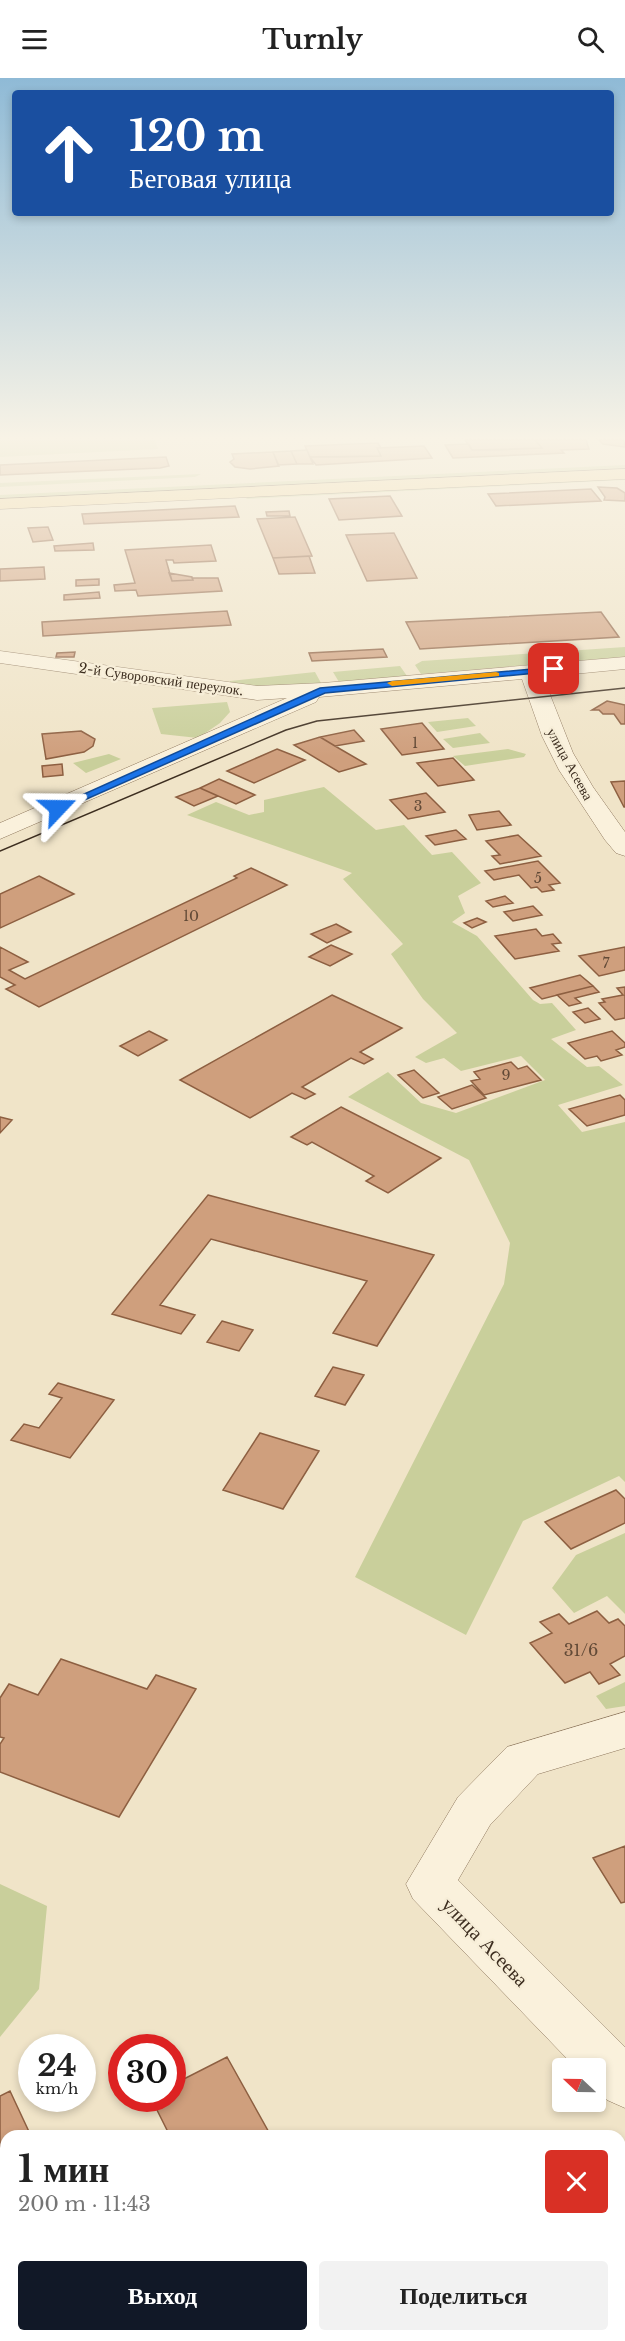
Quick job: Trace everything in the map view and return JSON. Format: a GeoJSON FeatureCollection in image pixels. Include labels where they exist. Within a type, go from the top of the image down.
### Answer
{"type":"FeatureCollection","features":[{"type":"Feature","properties":{"kind":"street","name":"2-й Суворовский переулок."},"geometry":{"type":"LineString","coordinates":[[0,657],[229,690],[288,693],[625,663]]}},
{"type":"Feature","properties":{"kind":"street","name":"улица Асеева"},"geometry":{"type":"LineString","coordinates":[[530,672],[540,693],[547,721],[574,774],[603,822],[625,848]]}},
{"type":"Feature","properties":{"kind":"street"},"geometry":{"type":"LineString","coordinates":[[0,832],[323,690]]}},
{"type":"Feature","properties":{"kind":"street","name":"улица Асеева"},"geometry":{"type":"LineString","coordinates":[[625,1730],[523,1760],[474,1811],[430,1884],[625,2083]]}},
{"type":"Feature","properties":{"kind":"green space"},"geometry":{"type":"Polygon","coordinates":[[[625,647],[625,657],[421,674],[415,665],[422,661],[625,647]]]}},
{"type":"Feature","properties":{"kind":"green space"},"geometry":{"type":"Polygon","coordinates":[[[400,666],[407,676],[339,682],[333,672],[400,666]]]}},
{"type":"Feature","properties":{"kind":"green space"},"geometry":{"type":"Polygon","coordinates":[[[315,672],[321,683],[271,687],[230,685],[230,681],[315,672]]]}},
{"type":"Feature","properties":{"kind":"green space"},"geometry":{"type":"Polygon","coordinates":[[[227,702],[230,712],[220,723],[198,738],[161,734],[152,708],[227,702]]]}},
{"type":"Feature","properties":{"kind":"green space"},"geometry":{"type":"Polygon","coordinates":[[[468,718],[476,726],[437,732],[428,722],[468,718]]]}},
{"type":"Feature","properties":{"kind":"green space"},"geometry":{"type":"Polygon","coordinates":[[[480,733],[490,743],[453,748],[443,739],[480,733]]]}},
{"type":"Feature","properties":{"kind":"green space"},"geometry":{"type":"Polygon","coordinates":[[[508,749],[526,754],[524,757],[465,766],[453,756],[508,749]]]}},
{"type":"Feature","properties":{"kind":"green space"},"geometry":{"type":"Polygon","coordinates":[[[109,754],[121,759],[86,773],[73,763],[109,754]]]}},
{"type":"Feature","properties":{"kind":"green space"},"geometry":{"type":"Polygon","coordinates":[[[324,787],[376,830],[404,825],[432,855],[452,852],[481,883],[458,896],[465,913],[452,922],[477,936],[533,1000],[540,1004],[552,1003],[576,1030],[551,1039],[587,1067],[599,1066],[623,1085],[558,1105],[582,1132],[625,1122],[625,1482],[619,1476],[523,1521],[466,1635],[355,1577],[504,1284],[510,1243],[469,1160],[348,1097],[388,1072],[421,1103],[456,1113],[545,1080],[521,1056],[461,1071],[444,1058],[426,1063],[415,1057],[457,1033],[423,999],[391,954],[403,944],[343,879],[352,873],[187,815],[216,802],[249,815],[264,812],[264,800],[324,787]]]}},
{"type":"Feature","properties":{"kind":"green space"},"geometry":{"type":"Polygon","coordinates":[[[625,1533],[625,1614],[607,1596],[574,1613],[552,1588],[576,1555],[625,1533]]]}},
{"type":"Feature","properties":{"kind":"green space"},"geometry":{"type":"Polygon","coordinates":[[[625,1682],[625,1706],[606,1709],[596,1696],[625,1682]]]}},
{"type":"Feature","properties":{"kind":"green space"},"geometry":{"type":"Polygon","coordinates":[[[0,1884],[47,1906],[39,1989],[0,2037],[0,1884]]]}},
{"type":"Feature","properties":{"kind":"building"},"geometry":{"type":"Polygon","coordinates":[[[54,546],[93,546],[94,550],[55,551],[54,546]]]}},
{"type":"Feature","properties":{"kind":"building"},"geometry":{"type":"Polygon","coordinates":[[[211,546],[216,561],[174,563],[173,560],[166,560],[172,581],[218,578],[222,591],[138,596],[136,590],[115,591],[114,585],[135,583],[125,550],[211,546]]]}},
{"type":"Feature","properties":{"kind":"building"},"geometry":{"type":"Polygon","coordinates":[[[268,546],[307,546],[312,556],[273,558],[268,546]]]}},
{"type":"Feature","properties":{"kind":"building"},"geometry":{"type":"Polygon","coordinates":[[[351,546],[400,546],[417,578],[367,581],[351,546]]]}},
{"type":"Feature","properties":{"kind":"building"},"geometry":{"type":"Polygon","coordinates":[[[309,556],[315,573],[279,574],[273,558],[309,556]]]}},
{"type":"Feature","properties":{"kind":"building"},"geometry":{"type":"Polygon","coordinates":[[[44,567],[45,579],[0,581],[0,569],[44,567]]]}},
{"type":"Feature","properties":{"kind":"building"},"geometry":{"type":"Polygon","coordinates":[[[169,573],[192,577],[193,580],[172,581],[169,573]]]}},
{"type":"Feature","properties":{"kind":"building"},"geometry":{"type":"Polygon","coordinates":[[[99,579],[99,585],[76,586],[76,580],[99,579]]]}},
{"type":"Feature","properties":{"kind":"building"},"geometry":{"type":"Polygon","coordinates":[[[99,592],[100,598],[64,600],[64,595],[99,592]]]}},
{"type":"Feature","properties":{"kind":"building"},"geometry":{"type":"Polygon","coordinates":[[[227,611],[231,625],[43,636],[42,622],[227,611]]]}},
{"type":"Feature","properties":{"kind":"building"},"geometry":{"type":"Polygon","coordinates":[[[601,612],[619,637],[420,649],[406,622],[601,612]]]}},
{"type":"Feature","properties":{"kind":"building"},"geometry":{"type":"Polygon","coordinates":[[[383,649],[387,657],[312,661],[309,653],[383,649]]]}},
{"type":"Feature","properties":{"kind":"building"},"geometry":{"type":"Polygon","coordinates":[[[75,652],[74,657],[56,657],[57,653],[75,652]]]}},
{"type":"Feature","properties":{"kind":"building"},"geometry":{"type":"Polygon","coordinates":[[[607,701],[625,705],[625,724],[621,724],[614,714],[603,714],[599,710],[592,710],[607,701]]]}},
{"type":"Feature","properties":{"kind":"building"},"geometry":{"type":"Polygon","coordinates":[[[422,723],[444,749],[402,755],[381,729],[422,723]]]}},
{"type":"Feature","properties":{"kind":"building"},"geometry":{"type":"Polygon","coordinates":[[[354,730],[364,741],[335,746],[320,737],[354,730]]]}},
{"type":"Feature","properties":{"kind":"building"},"geometry":{"type":"Polygon","coordinates":[[[81,731],[95,739],[93,746],[84,752],[46,759],[42,734],[81,731]]]}},
{"type":"Feature","properties":{"kind":"building"},"geometry":{"type":"Polygon","coordinates":[[[320,737],[366,764],[339,772],[294,745],[320,737]]]}},
{"type":"Feature","properties":{"kind":"building"},"geometry":{"type":"Polygon","coordinates":[[[277,749],[305,760],[254,783],[227,771],[277,749]]]}},
{"type":"Feature","properties":{"kind":"building"},"geometry":{"type":"Polygon","coordinates":[[[453,758],[474,780],[438,786],[417,763],[453,758]]]}},
{"type":"Feature","properties":{"kind":"building"},"geometry":{"type":"Polygon","coordinates":[[[62,764],[63,775],[43,777],[42,766],[62,764]]]}},
{"type":"Feature","properties":{"kind":"building"},"geometry":{"type":"Polygon","coordinates":[[[219,779],[255,795],[236,804],[200,788],[219,779]]]}},
{"type":"Feature","properties":{"kind":"building"},"geometry":{"type":"Polygon","coordinates":[[[625,781],[625,807],[624,807],[611,782],[625,781]]]}},
{"type":"Feature","properties":{"kind":"building"},"geometry":{"type":"Polygon","coordinates":[[[200,788],[218,796],[194,806],[176,797],[200,788]]]}},
{"type":"Feature","properties":{"kind":"building"},"geometry":{"type":"Polygon","coordinates":[[[426,793],[445,812],[408,819],[390,800],[426,793]]]}},
{"type":"Feature","properties":{"kind":"building"},"geometry":{"type":"Polygon","coordinates":[[[499,811],[511,825],[477,830],[469,815],[499,811]]]}},
{"type":"Feature","properties":{"kind":"building"},"geometry":{"type":"Polygon","coordinates":[[[456,830],[466,839],[435,845],[426,836],[456,830]]]}},
{"type":"Feature","properties":{"kind":"building"},"geometry":{"type":"Polygon","coordinates":[[[518,835],[541,856],[500,864],[492,856],[500,855],[486,841],[518,835]]]}},
{"type":"Feature","properties":{"kind":"building"},"geometry":{"type":"Polygon","coordinates":[[[538,861],[560,883],[549,885],[554,890],[542,892],[537,887],[531,888],[519,875],[494,880],[485,871],[538,861]]]}},
{"type":"Feature","properties":{"kind":"building"},"geometry":{"type":"Polygon","coordinates":[[[251,868],[287,885],[39,1007],[6,989],[15,985],[0,977],[0,947],[28,962],[9,970],[25,979],[237,878],[234,876],[251,868]]]}},
{"type":"Feature","properties":{"kind":"building"},"geometry":{"type":"Polygon","coordinates":[[[39,876],[74,894],[0,928],[0,894],[39,876]]]}},
{"type":"Feature","properties":{"kind":"building"},"geometry":{"type":"Polygon","coordinates":[[[505,896],[513,903],[493,907],[486,901],[505,896]]]}},
{"type":"Feature","properties":{"kind":"building"},"geometry":{"type":"Polygon","coordinates":[[[533,906],[542,915],[513,921],[504,912],[533,906]]]}},
{"type":"Feature","properties":{"kind":"building"},"geometry":{"type":"Polygon","coordinates":[[[477,918],[486,922],[472,928],[464,923],[477,918]]]}},
{"type":"Feature","properties":{"kind":"building"},"geometry":{"type":"Polygon","coordinates":[[[336,924],[351,932],[327,943],[311,934],[336,924]]]}},
{"type":"Feature","properties":{"kind":"building"},"geometry":{"type":"Polygon","coordinates":[[[536,929],[542,936],[553,934],[561,943],[552,944],[559,951],[515,959],[495,936],[536,929]]]}},
{"type":"Feature","properties":{"kind":"building"},"geometry":{"type":"Polygon","coordinates":[[[331,945],[352,954],[330,966],[309,957],[331,945]]]}},
{"type":"Feature","properties":{"kind":"building"},"geometry":{"type":"Polygon","coordinates":[[[625,947],[625,970],[599,976],[579,956],[625,947]]]}},
{"type":"Feature","properties":{"kind":"building"},"geometry":{"type":"Polygon","coordinates":[[[580,975],[593,986],[542,999],[530,988],[580,975]]]}},
{"type":"Feature","properties":{"kind":"building"},"geometry":{"type":"Polygon","coordinates":[[[593,986],[599,992],[575,998],[581,1003],[569,1006],[557,995],[593,986]]]}},
{"type":"Feature","properties":{"kind":"building"},"geometry":{"type":"Polygon","coordinates":[[[625,987],[625,1018],[615,1020],[599,1003],[605,1002],[602,999],[623,995],[617,988],[625,987]]]}},
{"type":"Feature","properties":{"kind":"building"},"geometry":{"type":"Polygon","coordinates":[[[332,995],[402,1028],[360,1052],[373,1059],[364,1064],[351,1058],[302,1087],[315,1094],[305,1099],[292,1093],[250,1118],[180,1080],[332,995]]]}},
{"type":"Feature","properties":{"kind":"building"},"geometry":{"type":"Polygon","coordinates":[[[588,1008],[600,1019],[585,1023],[573,1012],[588,1008]]]}},
{"type":"Feature","properties":{"kind":"building"},"geometry":{"type":"Polygon","coordinates":[[[149,1031],[167,1040],[138,1056],[120,1046],[149,1031]]]}},
{"type":"Feature","properties":{"kind":"building"},"geometry":{"type":"Polygon","coordinates":[[[612,1031],[625,1043],[625,1047],[616,1050],[622,1055],[601,1061],[597,1056],[585,1059],[568,1043],[612,1031]]]}},
{"type":"Feature","properties":{"kind":"building"},"geometry":{"type":"Polygon","coordinates":[[[511,1062],[518,1069],[527,1066],[541,1080],[484,1095],[471,1081],[480,1079],[474,1072],[511,1062]]]}},
{"type":"Feature","properties":{"kind":"building"},"geometry":{"type":"Polygon","coordinates":[[[414,1070],[439,1093],[423,1098],[398,1075],[414,1070]]]}},
{"type":"Feature","properties":{"kind":"building"},"geometry":{"type":"Polygon","coordinates":[[[472,1085],[486,1098],[452,1109],[438,1097],[472,1085]]]}},
{"type":"Feature","properties":{"kind":"building"},"geometry":{"type":"Polygon","coordinates":[[[620,1095],[625,1100],[625,1115],[587,1126],[569,1109],[620,1095]]]}},
{"type":"Feature","properties":{"kind":"building"},"geometry":{"type":"Polygon","coordinates":[[[341,1107],[441,1158],[388,1193],[366,1181],[374,1176],[312,1142],[307,1145],[291,1137],[341,1107]]]}},
{"type":"Feature","properties":{"kind":"building"},"geometry":{"type":"Polygon","coordinates":[[[0,1117],[12,1120],[0,1133],[0,1117]]]}},
{"type":"Feature","properties":{"kind":"building"},"geometry":{"type":"Polygon","coordinates":[[[208,1195],[434,1255],[377,1346],[333,1333],[367,1281],[211,1239],[160,1305],[195,1315],[181,1334],[112,1314],[208,1195]]]}},
{"type":"Feature","properties":{"kind":"building"},"geometry":{"type":"Polygon","coordinates":[[[222,1321],[253,1330],[239,1351],[207,1342],[222,1321]]]}},
{"type":"Feature","properties":{"kind":"building"},"geometry":{"type":"Polygon","coordinates":[[[333,1367],[364,1375],[345,1405],[315,1396],[333,1367]]]}},
{"type":"Feature","properties":{"kind":"building"},"geometry":{"type":"Polygon","coordinates":[[[58,1383],[114,1400],[70,1458],[11,1440],[24,1424],[39,1428],[62,1398],[49,1394],[58,1383]]]}},
{"type":"Feature","properties":{"kind":"building"},"geometry":{"type":"Polygon","coordinates":[[[260,1433],[319,1451],[283,1509],[223,1490],[260,1433]]]}},
{"type":"Feature","properties":{"kind":"building"},"geometry":{"type":"Polygon","coordinates":[[[616,1490],[625,1499],[625,1523],[571,1549],[545,1522],[616,1490]]]}},
{"type":"Feature","properties":{"kind":"building"},"geometry":{"type":"Polygon","coordinates":[[[597,1611],[609,1623],[618,1619],[625,1626],[625,1656],[610,1664],[620,1675],[599,1684],[590,1672],[565,1683],[530,1643],[552,1633],[540,1622],[559,1614],[569,1624],[597,1611]]]}},
{"type":"Feature","properties":{"kind":"building"},"geometry":{"type":"Polygon","coordinates":[[[61,1659],[147,1689],[156,1675],[196,1689],[119,1817],[0,1772],[0,1744],[4,1738],[0,1737],[0,1698],[9,1684],[38,1695],[61,1659]]]}},
{"type":"Feature","properties":{"kind":"building"},"geometry":{"type":"Polygon","coordinates":[[[625,1846],[625,1902],[621,1903],[593,1858],[625,1846]]]}},
{"type":"Feature","properties":{"kind":"building"},"geometry":{"type":"Polygon","coordinates":[[[227,2057],[268,2130],[167,2130],[158,2112],[186,2112],[186,2078],[227,2057]]]}},
{"type":"Feature","properties":{"kind":"building"},"geometry":{"type":"Polygon","coordinates":[[[10,2091],[28,2130],[0,2130],[0,2096],[10,2091]]]}},
{"type":"Feature","properties":{"kind":"tram line"},"geometry":{"type":"LineString","coordinates":[[0,851],[286,730],[317,721],[625,688]]}},
{"type":"Feature","properties":{"kind":"slow traffic"},"geometry":{"type":"LineString","coordinates":[[392,683],[496,675]]}},
{"type":"Feature","properties":{"kind":"route"},"geometry":{"type":"LineString","coordinates":[[58,808],[323,690],[554,669]]}}]}
